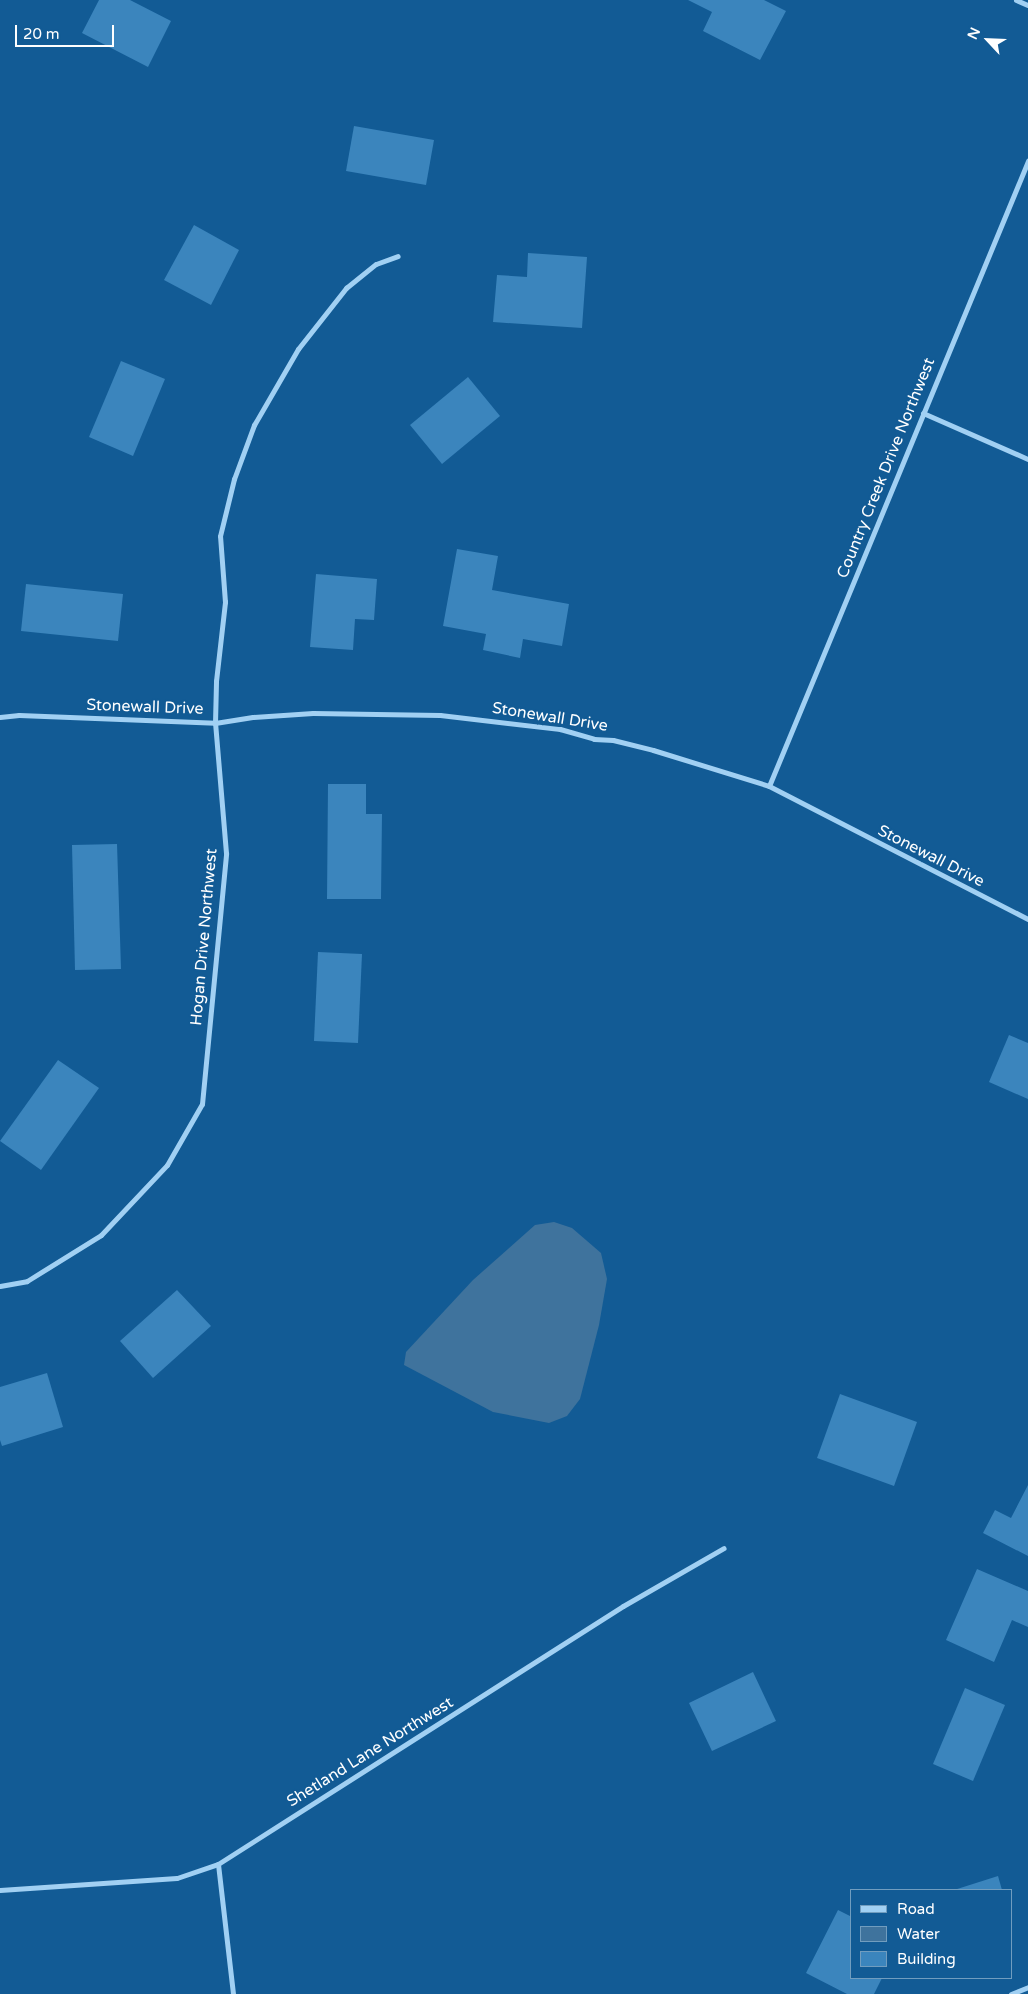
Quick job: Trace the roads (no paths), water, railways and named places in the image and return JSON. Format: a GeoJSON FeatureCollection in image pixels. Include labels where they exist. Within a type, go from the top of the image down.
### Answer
{"type":"FeatureCollection","features":[{"type":"Feature","properties":{"kind":"street"},"geometry":{"type":"LineString","coordinates":[[1016,0],[1028,5]]}},
{"type":"Feature","properties":{"kind":"street","name":"Country Creek Drive Northwest"},"geometry":{"type":"LineString","coordinates":[[769,786],[1028,161]]}},
{"type":"Feature","properties":{"kind":"street","name":"Hogan Drive Northwest"},"geometry":{"type":"LineString","coordinates":[[0,1286],[27,1281],[101,1235],[167,1164],[202,1104],[226,853],[215,722],[216,681],[224,602],[220,536],[234,479],[254,425],[298,349],[346,288],[376,264],[398,256]]}},
{"type":"Feature","properties":{"kind":"street"},"geometry":{"type":"LineString","coordinates":[[923,413],[1028,459]]}},
{"type":"Feature","properties":{"kind":"street","name":"Stonewall Drive"},"geometry":{"type":"LineString","coordinates":[[0,717],[19,715],[215,722],[253,717],[341,713],[440,715],[551,728],[594,740],[613,740],[769,786],[1028,920]]}},
{"type":"Feature","properties":{"kind":"street","name":"Shetland Lane Northwest"},"geometry":{"type":"LineString","coordinates":[[0,1890],[177,1878],[218,1864],[623,1606],[724,1548]]}},
{"type":"Feature","properties":{"kind":"street"},"geometry":{"type":"LineString","coordinates":[[218,1864],[233,1994]]}},
{"type":"Feature","properties":{"kind":"street"},"geometry":{"type":"LineString","coordinates":[[1011,1994],[1028,1987]]}},
{"type":"Feature","properties":{"kind":"water"},"geometry":{"type":"Polygon","coordinates":[[[554,1222],[572,1228],[601,1253],[607,1279],[599,1325],[580,1399],[567,1416],[549,1423],[493,1412],[404,1365],[406,1352],[473,1280],[535,1225],[554,1222]]]}}]}
